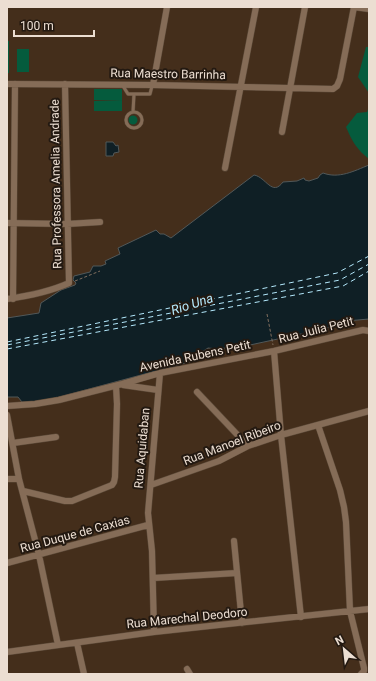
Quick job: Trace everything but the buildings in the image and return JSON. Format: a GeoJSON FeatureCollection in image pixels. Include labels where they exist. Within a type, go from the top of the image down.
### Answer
{"type":"FeatureCollection","features":[{"type":"Feature","properties":{"kind":"street"},"geometry":{"type":"LineString","coordinates":[[153,84],[167,7]]}},
{"type":"Feature","properties":{"kind":"street"},"geometry":{"type":"LineString","coordinates":[[225,168],[256,7]]}},
{"type":"Feature","properties":{"kind":"street"},"geometry":{"type":"LineString","coordinates":[[282,132],[305,7]]}},
{"type":"Feature","properties":{"kind":"street"},"geometry":{"type":"LineString","coordinates":[[354,7],[369,9]]}},
{"type":"Feature","properties":{"kind":"street","name":"Rua Maestro Barrinha"},"geometry":{"type":"LineString","coordinates":[[7,84],[153,84],[336,88],[340,79],[354,7]]}},
{"type":"Feature","properties":{"kind":"street"},"geometry":{"type":"LineString","coordinates":[[15,84],[14,223],[10,299],[49,291],[68,283]]}},
{"type":"Feature","properties":{"kind":"street","name":"Rua Professora Amelia Andrade"},"geometry":{"type":"LineString","coordinates":[[65,84],[68,283]]}},
{"type":"Feature","properties":{"kind":"street"},"geometry":{"type":"LineString","coordinates":[[7,223],[67,224],[100,222]]}},
{"type":"Feature","properties":{"kind":"street","name":"Rua Julia Petit"},"geometry":{"type":"LineString","coordinates":[[274,352],[366,330]]}},
{"type":"Feature","properties":{"kind":"street"},"geometry":{"type":"LineString","coordinates":[[274,352],[281,434],[301,617]]}},
{"type":"Feature","properties":{"kind":"street","name":"Avenida Rubens Petit"},"geometry":{"type":"LineString","coordinates":[[7,406],[20,406],[47,402],[119,385],[160,373],[274,352]]}},
{"type":"Feature","properties":{"kind":"street","name":"Rua Aquidaban"},"geometry":{"type":"LineString","coordinates":[[154,632],[152,551],[148,525],[148,513],[160,373]]}},
{"type":"Feature","properties":{"kind":"street"},"geometry":{"type":"LineString","coordinates":[[23,491],[72,501],[108,487],[114,483],[119,385]]}},
{"type":"Feature","properties":{"kind":"street","name":"Avenida Rubens Petit"},"geometry":{"type":"LineString","coordinates":[[119,385],[158,390]]}},
{"type":"Feature","properties":{"kind":"street"},"geometry":{"type":"LineString","coordinates":[[197,392],[248,446]]}},
{"type":"Feature","properties":{"kind":"street","name":"Rua Manoel Ribeiro"},"geometry":{"type":"LineString","coordinates":[[151,485],[219,461],[248,446],[281,434],[369,411]]}},
{"type":"Feature","properties":{"kind":"street"},"geometry":{"type":"LineString","coordinates":[[7,416],[19,479],[39,556],[58,645]]}},
{"type":"Feature","properties":{"kind":"street"},"geometry":{"type":"LineString","coordinates":[[318,425],[340,490],[344,507],[350,611],[363,671],[368,674]]}},
{"type":"Feature","properties":{"kind":"street"},"geometry":{"type":"LineString","coordinates":[[13,443],[56,437]]}},
{"type":"Feature","properties":{"kind":"street"},"geometry":{"type":"LineString","coordinates":[[7,479],[19,479]]}},
{"type":"Feature","properties":{"kind":"street","name":"Rua Duque de Caxias"},"geometry":{"type":"LineString","coordinates":[[7,563],[39,556],[148,525]]}},
{"type":"Feature","properties":{"kind":"street"},"geometry":{"type":"LineString","coordinates":[[234,541],[242,623]]}},
{"type":"Feature","properties":{"kind":"street"},"geometry":{"type":"LineString","coordinates":[[153,578],[237,573]]}},
{"type":"Feature","properties":{"kind":"street","name":"Rua Marechal Deodoro"},"geometry":{"type":"LineString","coordinates":[[7,652],[154,632],[369,609]]}},
{"type":"Feature","properties":{"kind":"street"},"geometry":{"type":"LineString","coordinates":[[77,643],[84,674]]}},
{"type":"Feature","properties":{"kind":"lane"},"geometry":{"type":"LineString","coordinates":[[122,84],[128,94],[150,94],[153,84]]}},
{"type":"Feature","properties":{"kind":"lane"},"geometry":{"type":"LineString","coordinates":[[133,112],[134,94]]}},
{"type":"Feature","properties":{"kind":"lane"},"geometry":{"type":"LineString","coordinates":[[133,112],[138,114],[142,121],[138,127],[132,128],[128,126],[125,121],[128,114],[133,112]]}},
{"type":"Feature","properties":{"kind":"path"},"geometry":{"type":"LineString","coordinates":[[68,283],[100,270]]}},
{"type":"Feature","properties":{"kind":"path"},"geometry":{"type":"LineString","coordinates":[[267,314],[274,352]]}},
{"type":"Feature","properties":{"kind":"green space"},"geometry":{"type":"Polygon","coordinates":[[[7,41],[9,41],[9,73],[7,73],[7,41]]]}},
{"type":"Feature","properties":{"kind":"green space"},"geometry":{"type":"Polygon","coordinates":[[[366,47],[369,47],[369,93],[358,77],[366,47]]]}},
{"type":"Feature","properties":{"kind":"green space"},"geometry":{"type":"Polygon","coordinates":[[[17,49],[29,49],[29,72],[17,72],[17,49]]]}},
{"type":"Feature","properties":{"kind":"green space"},"geometry":{"type":"Polygon","coordinates":[[[94,89],[122,89],[122,100],[94,100],[94,89]]]}},
{"type":"Feature","properties":{"kind":"green space"},"geometry":{"type":"Polygon","coordinates":[[[122,100],[122,111],[94,111],[94,101],[122,100]]]}},
{"type":"Feature","properties":{"kind":"green space"},"geometry":{"type":"Polygon","coordinates":[[[369,106],[369,159],[355,145],[346,127],[357,113],[367,112],[369,106]]]}},
{"type":"Feature","properties":{"kind":"green space"},"geometry":{"type":"Polygon","coordinates":[[[131,116],[135,116],[137,120],[135,124],[131,124],[129,122],[129,118],[131,116]]]}},
{"type":"Feature","properties":{"kind":"water"},"geometry":{"type":"Polygon","coordinates":[[[106,142],[113,142],[116,146],[118,145],[119,152],[114,153],[113,156],[106,156],[106,142]]]}},
{"type":"Feature","properties":{"kind":"water","name":"Rio Una"},"geometry":{"type":"Polygon","coordinates":[[[369,165],[369,319],[346,321],[324,329],[250,345],[217,349],[208,348],[199,354],[193,361],[41,402],[22,402],[18,397],[7,397],[7,318],[39,313],[41,303],[61,290],[75,285],[76,283],[73,280],[74,276],[90,272],[93,266],[101,266],[106,264],[105,261],[120,254],[118,248],[156,230],[160,234],[164,234],[171,238],[254,175],[276,188],[283,182],[297,181],[304,178],[305,180],[309,181],[318,178],[323,173],[329,175],[341,175],[369,165]]]}},
{"type":"Feature","properties":{"kind":"ferry route"},"geometry":{"type":"LineString","coordinates":[[7,342],[337,273],[369,256]]}},
{"type":"Feature","properties":{"kind":"ferry route"},"geometry":{"type":"LineString","coordinates":[[7,345],[340,280],[369,264]]}},
{"type":"Feature","properties":{"kind":"ferry route"},"geometry":{"type":"LineString","coordinates":[[7,349],[343,286],[369,271]]}}]}
